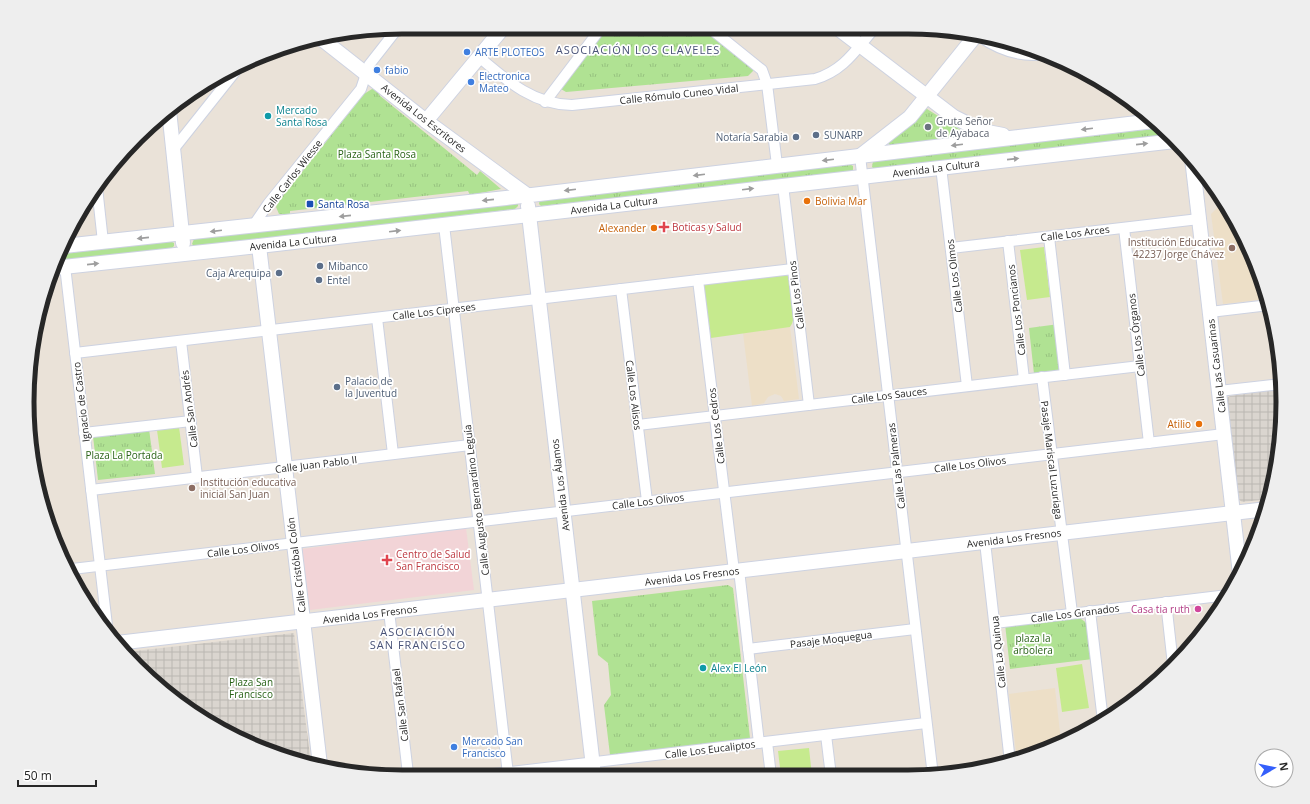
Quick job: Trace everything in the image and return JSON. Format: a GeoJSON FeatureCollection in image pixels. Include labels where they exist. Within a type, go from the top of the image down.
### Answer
{"type":"FeatureCollection","features":[{"type":"Feature","properties":{"kind":"street","name":"Calle Carlos Wiesse"},"geometry":{"type":"LineString","coordinates":[[253,226],[268,204],[361,89],[368,65],[393,34]]}},
{"type":"Feature","properties":{"kind":"street"},"geometry":{"type":"LineString","coordinates":[[426,121],[498,34]]}},
{"type":"Feature","properties":{"kind":"street"},"geometry":{"type":"LineString","coordinates":[[546,102],[597,34]]}},
{"type":"Feature","properties":{"kind":"street"},"geometry":{"type":"LineString","coordinates":[[717,34],[762,70],[767,84],[777,166]]}},
{"type":"Feature","properties":{"kind":"street"},"geometry":{"type":"LineString","coordinates":[[845,34],[954,117],[982,131],[1024,136]]}},
{"type":"Feature","properties":{"kind":"street","name":"Calle Rómulo Cuneo Vidal"},"geometry":{"type":"LineString","coordinates":[[480,57],[509,82],[533,97],[546,102],[572,105],[806,80],[823,76],[840,67],[854,54],[870,34]]}},
{"type":"Feature","properties":{"kind":"street"},"geometry":{"type":"LineString","coordinates":[[860,156],[905,121],[972,40]]}},
{"type":"Feature","properties":{"kind":"street","name":"Avenida Los Escritores"},"geometry":{"type":"LineString","coordinates":[[326,42],[426,121],[527,195]]}},
{"type":"Feature","properties":{"kind":"street"},"geometry":{"type":"LineString","coordinates":[[992,44],[1001,50],[1028,55]]}},
{"type":"Feature","properties":{"kind":"street"},"geometry":{"type":"LineString","coordinates":[[173,150],[232,76]]}},
{"type":"Feature","properties":{"kind":"street"},"geometry":{"type":"LineString","coordinates":[[170,117],[184,254]]}},
{"type":"Feature","properties":{"kind":"street","name":"Avenida La Cultura"},"geometry":{"type":"LineString","coordinates":[[69,245],[182,235],[1147,122]]}},
{"type":"Feature","properties":{"kind":"street","name":"Avenida La Cultura"},"geometry":{"type":"LineString","coordinates":[[60,267],[444,225],[1168,142]]}},
{"type":"Feature","properties":{"kind":"street","name":"Calle Las Palmeras"},"geometry":{"type":"LineString","coordinates":[[860,156],[932,769]]}},
{"type":"Feature","properties":{"kind":"street","name":"Calle Los Olmos"},"geometry":{"type":"LineString","coordinates":[[941,167],[967,386]]}},
{"type":"Feature","properties":{"kind":"street","name":"Calle Las Casuarinas"},"geometry":{"type":"LineString","coordinates":[[1193,170],[1239,563]]}},
{"type":"Feature","properties":{"kind":"street","name":"Calle Los Pinos"},"geometry":{"type":"LineString","coordinates":[[783,185],[809,404]]}},
{"type":"Feature","properties":{"kind":"street"},"geometry":{"type":"LineString","coordinates":[[98,195],[103,242]]}},
{"type":"Feature","properties":{"kind":"street","name":"Avenida Los Álamos"},"geometry":{"type":"LineString","coordinates":[[527,195],[528,215],[594,769]]}},
{"type":"Feature","properties":{"kind":"street","name":"Calle Los Arces"},"geometry":{"type":"LineString","coordinates":[[951,248],[1199,219]]}},
{"type":"Feature","properties":{"kind":"street","name":"Calle Augusto Bernardino Leguía"},"geometry":{"type":"LineString","coordinates":[[444,225],[508,770]]}},
{"type":"Feature","properties":{"kind":"street","name":"Calle Los Órganos"},"geometry":{"type":"LineString","coordinates":[[1124,228],[1149,443]]}},
{"type":"Feature","properties":{"kind":"street"},"geometry":{"type":"LineString","coordinates":[[1049,237],[1065,375]]}},
{"type":"Feature","properties":{"kind":"street","name":"Calle Los Poncianos"},"geometry":{"type":"LineString","coordinates":[[1008,241],[1024,379]]}},
{"type":"Feature","properties":{"kind":"street","name":"Calle Cristóbal Colón"},"geometry":{"type":"LineString","coordinates":[[258,246],[319,760]]}},
{"type":"Feature","properties":{"kind":"street","name":"Ignacio de Castro"},"geometry":{"type":"LineString","coordinates":[[59,269],[75,353],[106,621]]}},
{"type":"Feature","properties":{"kind":"street","name":"Calle Los Cipreses"},"geometry":{"type":"LineString","coordinates":[[75,353],[793,269]]}},
{"type":"Feature","properties":{"kind":"street","name":"Calle Los Cedros"},"geometry":{"type":"LineString","coordinates":[[698,280],[724,493],[763,742],[770,770]]}},
{"type":"Feature","properties":{"kind":"street","name":"Calle Los Alisos"},"geometry":{"type":"LineString","coordinates":[[621,289],[647,502]]}},
{"type":"Feature","properties":{"kind":"street"},"geometry":{"type":"LineString","coordinates":[[1210,312],[1263,306]]}},
{"type":"Feature","properties":{"kind":"street"},"geometry":{"type":"LineString","coordinates":[[377,318],[393,454]]}},
{"type":"Feature","properties":{"kind":"street","name":"Calle San Andrés"},"geometry":{"type":"LineString","coordinates":[[181,341],[197,477]]}},
{"type":"Feature","properties":{"kind":"street","name":"Calle Los Sauces"},"geometry":{"type":"LineString","coordinates":[[638,424],[1140,366]]}},
{"type":"Feature","properties":{"kind":"street","name":"Pasaje Mariscal Luzuriaga"},"geometry":{"type":"LineString","coordinates":[[1042,377],[1072,613]]}},
{"type":"Feature","properties":{"kind":"street"},"geometry":{"type":"LineString","coordinates":[[1219,391],[1275,385]]}},
{"type":"Feature","properties":{"kind":"street"},"geometry":{"type":"LineString","coordinates":[[84,433],[191,421]]}},
{"type":"Feature","properties":{"kind":"street","name":"Calle Los Olivos"},"geometry":{"type":"LineString","coordinates":[[74,569],[1224,434]]}},
{"type":"Feature","properties":{"kind":"street","name":"Calle Juan Pablo II"},"geometry":{"type":"LineString","coordinates":[[91,490],[470,446]]}},
{"type":"Feature","properties":{"kind":"street","name":"Avenida Los Fresnos"},"geometry":{"type":"LineString","coordinates":[[123,642],[1259,510]]}},
{"type":"Feature","properties":{"kind":"street","name":"Calle La Quinua"},"geometry":{"type":"LineString","coordinates":[[985,542],[1009,755]]}},
{"type":"Feature","properties":{"kind":"street","name":"Calle Los Granados"},"geometry":{"type":"LineString","coordinates":[[995,623],[1221,596]]}},
{"type":"Feature","properties":{"kind":"street"},"geometry":{"type":"LineString","coordinates":[[1166,602],[1172,658]]}},
{"type":"Feature","properties":{"kind":"street","name":"Calle San Rafael"},"geometry":{"type":"LineString","coordinates":[[389,611],[408,770]]}},
{"type":"Feature","properties":{"kind":"street"},"geometry":{"type":"LineString","coordinates":[[1090,611],[1102,714]]}},
{"type":"Feature","properties":{"kind":"street","name":"Pasaje Moquegua"},"geometry":{"type":"LineString","coordinates":[[748,649],[915,629]]}},
{"type":"Feature","properties":{"kind":"street","name":"Calle Los Eucaliptos"},"geometry":{"type":"LineString","coordinates":[[577,770],[594,769],[763,742],[926,723]]}},
{"type":"Feature","properties":{"kind":"street"},"geometry":{"type":"LineString","coordinates":[[826,735],[830,770]]}},
{"type":"Feature","properties":{"kind":"shaded area","name":"Institución Educativa 42237 Jorge Chávez"},"geometry":{"type":"Polygon","coordinates":[[[1218,204],[1238,239],[1248,261],[1261,300],[1223,304],[1211,214],[1218,207],[1218,204]]]}},
{"type":"Feature","properties":{"kind":"shaded area"},"geometry":{"type":"Polygon","coordinates":[[[790,327],[799,399],[784,401],[781,396],[775,394],[768,397],[764,403],[752,406],[743,333],[790,327]]]}},
{"type":"Feature","properties":{"kind":"shaded area"},"geometry":{"type":"Polygon","coordinates":[[[1275,390],[1273,450],[1269,474],[1262,500],[1242,502],[1238,499],[1225,399],[1230,396],[1275,390]]]}},
{"type":"Feature","properties":{"kind":"shaded area","name":"Centro de Salud San Francisco"},"geometry":{"type":"Polygon","coordinates":[[[466,528],[474,590],[310,610],[302,549],[466,528]]]}},
{"type":"Feature","properties":{"kind":"shaded area","name":"Plaza San Francisco"},"geometry":{"type":"Polygon","coordinates":[[[294,633],[310,758],[261,742],[218,721],[178,694],[159,679],[131,651],[294,633]]]}},
{"type":"Feature","properties":{"kind":"shaded area"},"geometry":{"type":"Polygon","coordinates":[[[1055,688],[1061,737],[1016,753],[1009,694],[1055,688]]]}},
{"type":"Feature","properties":{"kind":"green space"},"geometry":{"type":"Polygon","coordinates":[[[598,34],[715,34],[752,64],[753,71],[748,76],[566,92],[561,89],[598,34]]]}},
{"type":"Feature","properties":{"kind":"green space","name":"Plaza Santa Rosa"},"geometry":{"type":"Polygon","coordinates":[[[372,89],[382,91],[379,95],[477,175],[480,171],[501,189],[470,195],[468,191],[290,211],[290,214],[279,214],[276,207],[279,201],[364,94],[372,89]]]}},
{"type":"Feature","properties":{"kind":"green space"},"geometry":{"type":"Polygon","coordinates":[[[927,109],[962,131],[966,135],[963,140],[891,147],[888,142],[923,110],[927,109]]]}},
{"type":"Feature","properties":{"kind":"green space"},"geometry":{"type":"Polygon","coordinates":[[[1155,129],[1162,136],[874,169],[872,167],[873,161],[1155,129]]]}},
{"type":"Feature","properties":{"kind":"green space"},"geometry":{"type":"Polygon","coordinates":[[[849,164],[853,166],[853,170],[850,173],[541,206],[539,204],[540,198],[849,164]]]}},
{"type":"Feature","properties":{"kind":"green space"},"geometry":{"type":"Polygon","coordinates":[[[518,203],[518,206],[515,209],[195,247],[192,244],[194,239],[518,203]]]}},
{"type":"Feature","properties":{"kind":"green space"},"geometry":{"type":"Polygon","coordinates":[[[170,241],[174,243],[174,246],[171,249],[62,261],[65,253],[170,241]]]}},
{"type":"Feature","properties":{"kind":"green space"},"geometry":{"type":"Polygon","coordinates":[[[1044,247],[1050,297],[1027,300],[1020,250],[1044,247]]]}},
{"type":"Feature","properties":{"kind":"green space"},"geometry":{"type":"Polygon","coordinates":[[[784,274],[788,276],[794,302],[794,316],[790,327],[711,338],[703,285],[705,282],[784,274]]]}},
{"type":"Feature","properties":{"kind":"green space"},"geometry":{"type":"Polygon","coordinates":[[[1059,324],[1065,370],[1034,374],[1029,328],[1059,324]]]}},
{"type":"Feature","properties":{"kind":"green space"},"geometry":{"type":"Polygon","coordinates":[[[179,427],[184,465],[162,468],[157,430],[179,427]]]}},
{"type":"Feature","properties":{"kind":"green space","name":"Plaza La Portada"},"geometry":{"type":"Polygon","coordinates":[[[149,429],[155,474],[98,480],[93,436],[149,429]]]}},
{"type":"Feature","properties":{"kind":"green space"},"geometry":{"type":"Polygon","coordinates":[[[728,585],[733,588],[750,738],[748,741],[610,755],[604,705],[611,695],[608,663],[598,655],[592,601],[728,585]]]}},
{"type":"Feature","properties":{"kind":"green space","name":"plaza la arbolera"},"geometry":{"type":"Polygon","coordinates":[[[1077,616],[1088,624],[1093,659],[1010,669],[1005,624],[1077,616]]]}},
{"type":"Feature","properties":{"kind":"green space"},"geometry":{"type":"Polygon","coordinates":[[[1082,664],[1089,708],[1062,712],[1056,668],[1082,664]]]}},
{"type":"Feature","properties":{"kind":"green space"},"geometry":{"type":"Polygon","coordinates":[[[809,748],[811,770],[780,770],[778,751],[809,748]]]}},
{"type":"Feature","properties":{"kind":"place","name":"ARTE PLOTEOS"},"geometry":{"type":"Point","coordinates":[467,52]}},
{"type":"Feature","properties":{"kind":"place","name":"fabio"},"geometry":{"type":"Point","coordinates":[377,70]}},
{"type":"Feature","properties":{"kind":"place","name":"Electronica Mateo"},"geometry":{"type":"Point","coordinates":[471,82]}},
{"type":"Feature","properties":{"kind":"place","name":"Mercado Santa Rosa"},"geometry":{"type":"Point","coordinates":[268,116]}},
{"type":"Feature","properties":{"kind":"place","name":"Gruta Señor de Ayabaca"},"geometry":{"type":"Point","coordinates":[928,127]}},
{"type":"Feature","properties":{"kind":"place","name":"SUNARP"},"geometry":{"type":"Point","coordinates":[816,135]}},
{"type":"Feature","properties":{"kind":"place","name":"Notaría Sarabia"},"geometry":{"type":"Point","coordinates":[796,137]}},
{"type":"Feature","properties":{"kind":"place","name":"Bolivia Mar"},"geometry":{"type":"Point","coordinates":[807,201]}},
{"type":"Feature","properties":{"kind":"place","name":"Santa Rosa"},"geometry":{"type":"Point","coordinates":[310,204]}},
{"type":"Feature","properties":{"kind":"place","name":"Boticas y Salud"},"geometry":{"type":"Point","coordinates":[664,227]}},
{"type":"Feature","properties":{"kind":"place","name":"Alexander"},"geometry":{"type":"Point","coordinates":[654,228]}},
{"type":"Feature","properties":{"kind":"place","name":"Institución Educativa 42237 Jorge Chávez"},"geometry":{"type":"Point","coordinates":[1232,248]}},
{"type":"Feature","properties":{"kind":"place","name":"Mibanco"},"geometry":{"type":"Point","coordinates":[320,266]}},
{"type":"Feature","properties":{"kind":"place","name":"Caja Arequipa"},"geometry":{"type":"Point","coordinates":[279,273]}},
{"type":"Feature","properties":{"kind":"place","name":"Entel"},"geometry":{"type":"Point","coordinates":[319,280]}},
{"type":"Feature","properties":{"kind":"place","name":"Palacio de la Juventud"},"geometry":{"type":"Point","coordinates":[337,387]}},
{"type":"Feature","properties":{"kind":"place","name":"Atilio"},"geometry":{"type":"Point","coordinates":[1199,424]}},
{"type":"Feature","properties":{"kind":"place","name":"Institución educativa inicial San Juan"},"geometry":{"type":"Point","coordinates":[192,488]}},
{"type":"Feature","properties":{"kind":"place","name":"Centro de Salud San Francisco"},"geometry":{"type":"Point","coordinates":[387,560]}},
{"type":"Feature","properties":{"kind":"place","name":"Casa tia ruth"},"geometry":{"type":"Point","coordinates":[1198,609]}},
{"type":"Feature","properties":{"kind":"place","name":"Alex El León"},"geometry":{"type":"Point","coordinates":[703,668]}},
{"type":"Feature","properties":{"kind":"place","name":"Mercado San Francisco"},"geometry":{"type":"Point","coordinates":[454,747]}},
{"type":"Feature","properties":{"kind":"district","name":"ASOCIACIÓN LOS CLAVELES"},"geometry":{"type":"Point","coordinates":[638,49]}},
{"type":"Feature","properties":{"kind":"district","name":"ASOCIACIÓN SAN FRANCISCO"},"geometry":{"type":"Point","coordinates":[418,637]}}]}
